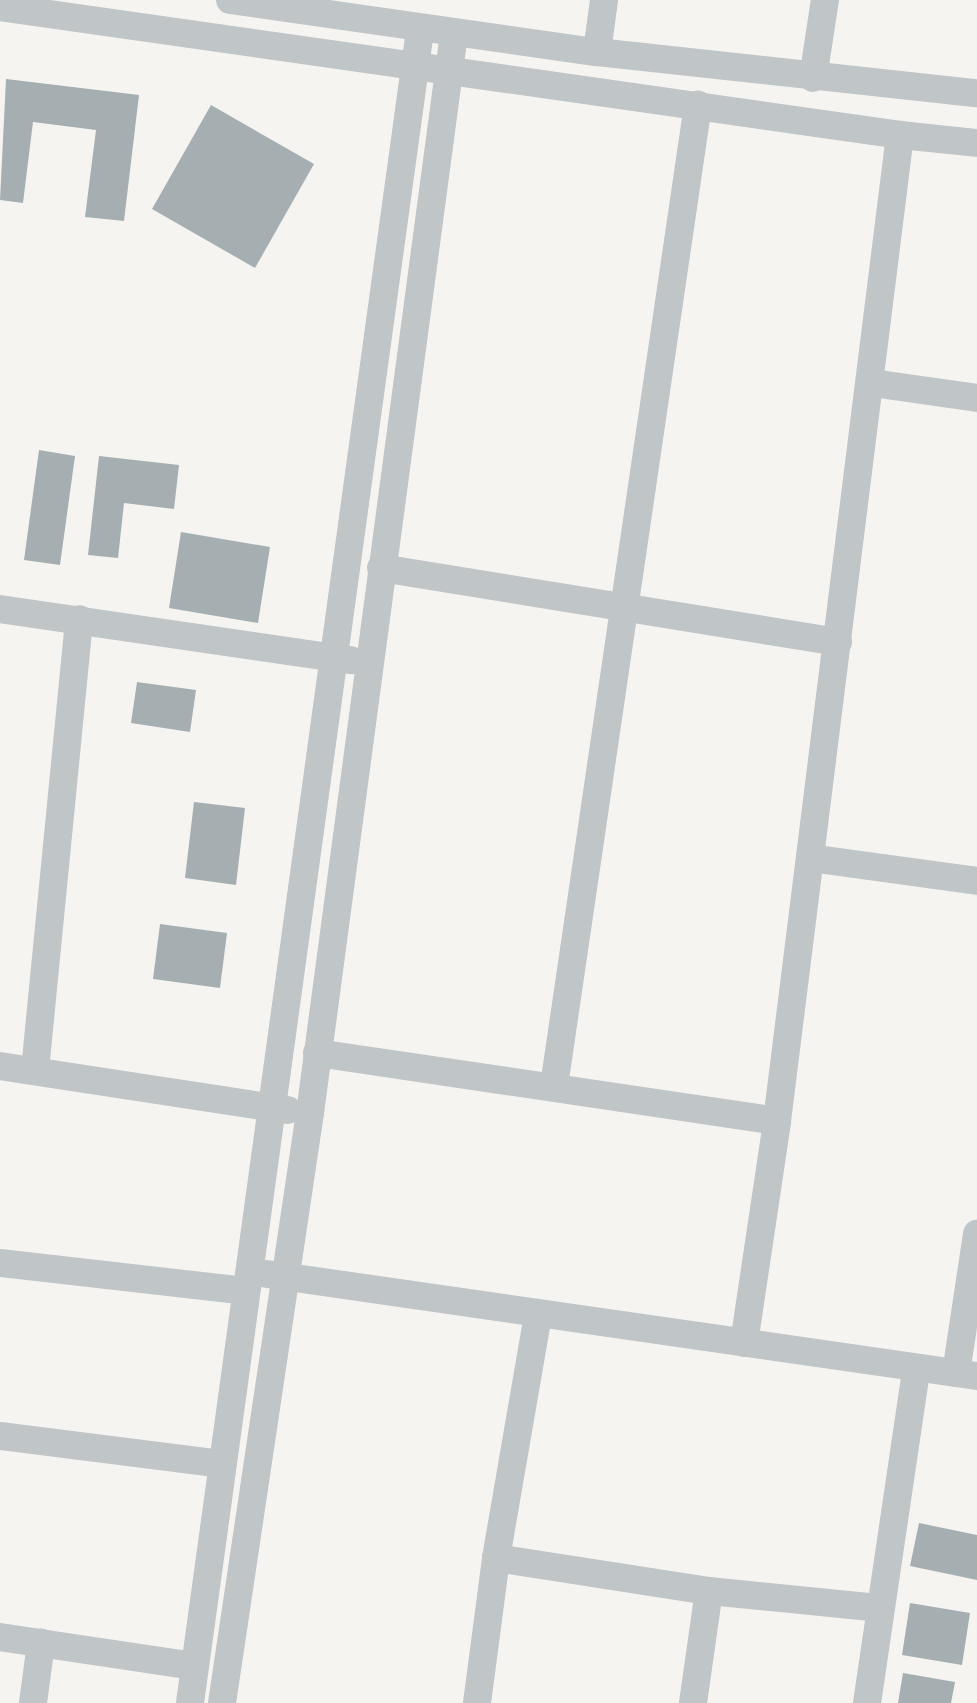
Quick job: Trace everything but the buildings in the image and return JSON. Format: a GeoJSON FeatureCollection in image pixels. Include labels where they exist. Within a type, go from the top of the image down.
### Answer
{"type":"FeatureCollection","features":[{"type":"Feature","properties":{"kind":"street"},"geometry":{"type":"LineString","coordinates":[[230,0],[420,30],[813,78],[977,93]]}},
{"type":"Feature","properties":{"kind":"street"},"geometry":{"type":"LineString","coordinates":[[597,52],[604,0]]}},
{"type":"Feature","properties":{"kind":"street"},"geometry":{"type":"LineString","coordinates":[[813,78],[825,0]]}},
{"type":"Feature","properties":{"kind":"street"},"geometry":{"type":"LineString","coordinates":[[0,7],[900,135],[977,142]]}},
{"type":"Feature","properties":{"kind":"street"},"geometry":{"type":"LineString","coordinates":[[190,1703],[220,1464],[420,30]]}},
{"type":"Feature","properties":{"kind":"street"},"geometry":{"type":"LineString","coordinates":[[222,1703],[310,1113],[454,34]]}},
{"type":"Feature","properties":{"kind":"street"},"geometry":{"type":"LineString","coordinates":[[554,1086],[698,105]]}},
{"type":"Feature","properties":{"kind":"street"},"geometry":{"type":"LineString","coordinates":[[744,1343],[777,1120],[872,383],[900,135]]}},
{"type":"Feature","properties":{"kind":"street"},"geometry":{"type":"LineString","coordinates":[[872,383],[977,398]]}},
{"type":"Feature","properties":{"kind":"street"},"geometry":{"type":"LineString","coordinates":[[381,568],[838,642]]}},
{"type":"Feature","properties":{"kind":"street"},"geometry":{"type":"LineString","coordinates":[[0,609],[79,619],[332,659],[371,661]]}},
{"type":"Feature","properties":{"kind":"street"},"geometry":{"type":"LineString","coordinates":[[35,1070],[79,619]]}},
{"type":"Feature","properties":{"kind":"street"},"geometry":{"type":"LineString","coordinates":[[810,858],[977,880]]}},
{"type":"Feature","properties":{"kind":"street"},"geometry":{"type":"LineString","coordinates":[[317,1053],[777,1120]]}},
{"type":"Feature","properties":{"kind":"street"},"geometry":{"type":"LineString","coordinates":[[0,1066],[310,1113]]}},
{"type":"Feature","properties":{"kind":"street"},"geometry":{"type":"LineString","coordinates":[[0,1263],[246,1281],[286,1277],[916,1370],[966,1375],[977,1234]]}},
{"type":"Feature","properties":{"kind":"street"},"geometry":{"type":"LineString","coordinates":[[477,1703],[495,1558],[538,1314]]}},
{"type":"Feature","properties":{"kind":"street"},"geometry":{"type":"LineString","coordinates":[[867,1703],[878,1608],[916,1370]]}},
{"type":"Feature","properties":{"kind":"street"},"geometry":{"type":"LineString","coordinates":[[0,1436],[220,1464]]}},
{"type":"Feature","properties":{"kind":"street"},"geometry":{"type":"LineString","coordinates":[[495,1558],[709,1591],[878,1608]]}},
{"type":"Feature","properties":{"kind":"street"},"geometry":{"type":"LineString","coordinates":[[693,1703],[709,1591]]}},
{"type":"Feature","properties":{"kind":"street"},"geometry":{"type":"LineString","coordinates":[[0,1638],[195,1666]]}},
{"type":"Feature","properties":{"kind":"street"},"geometry":{"type":"LineString","coordinates":[[33,1703],[41,1643]]}}]}
